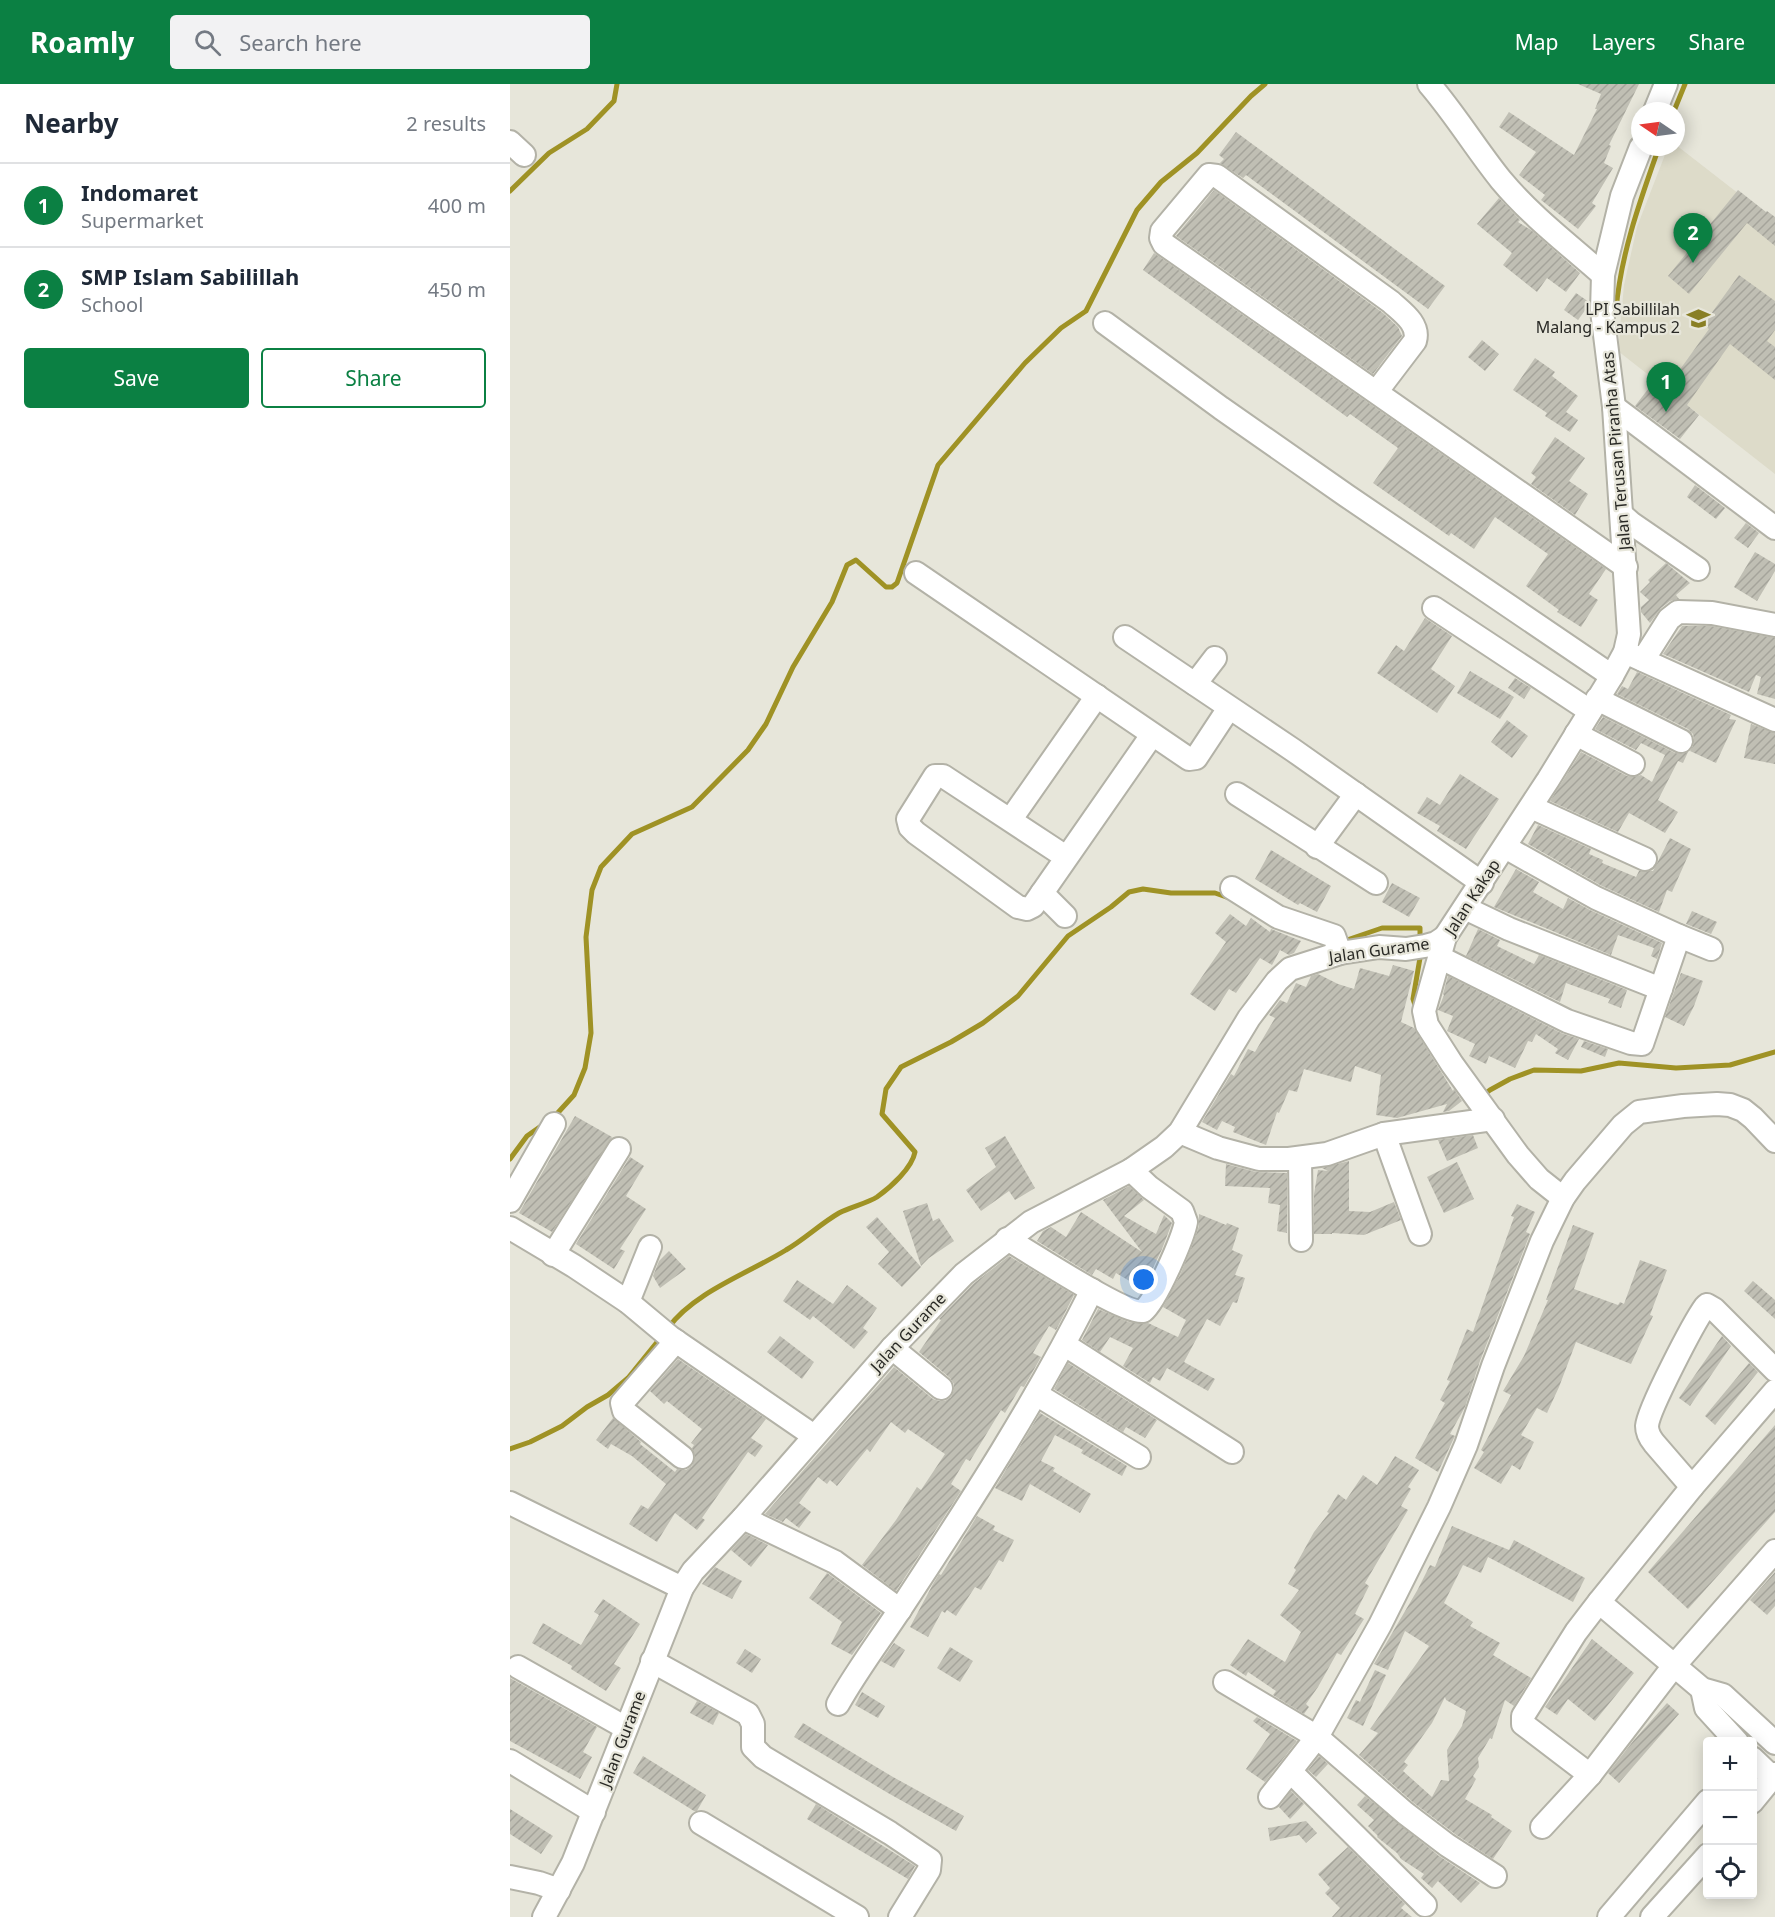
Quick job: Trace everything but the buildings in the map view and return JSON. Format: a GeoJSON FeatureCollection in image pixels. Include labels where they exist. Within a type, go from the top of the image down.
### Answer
{"type":"FeatureCollection","features":[{"type":"Feature","properties":{"kind":"street"},"geometry":{"type":"LineString","coordinates":[[1429,84],[1501,179],[1527,209],[1603,275]]}},
{"type":"Feature","properties":{"kind":"street"},"geometry":{"type":"LineString","coordinates":[[1659,102],[1666,84]]}},
{"type":"Feature","properties":{"kind":"street","name":"Jalan Terusan Piranha Atas"},"geometry":{"type":"LineString","coordinates":[[1634,656],[1629,634],[1614,407],[1602,310],[1603,275],[1622,196],[1638,156]]}},
{"type":"Feature","properties":{"kind":"street"},"geometry":{"type":"LineString","coordinates":[[1377,392],[1415,341],[1417,334],[1410,321],[1390,302],[1217,176],[1209,175],[1162,231],[1161,238],[1164,244],[1626,567]]}},
{"type":"Feature","properties":{"kind":"street"},"geometry":{"type":"LineString","coordinates":[[1105,323],[1347,496],[1612,676]]}},
{"type":"Feature","properties":{"kind":"street"},"geometry":{"type":"LineString","coordinates":[[1614,407],[1775,528]]}},
{"type":"Feature","properties":{"kind":"street"},"geometry":{"type":"LineString","coordinates":[[1622,515],[1698,569]]}},
{"type":"Feature","properties":{"kind":"street"},"geometry":{"type":"LineString","coordinates":[[916,573],[1188,759],[1195,759],[1228,708]]}},
{"type":"Feature","properties":{"kind":"street"},"geometry":{"type":"LineString","coordinates":[[1434,608],[1594,705],[1682,741]]}},
{"type":"Feature","properties":{"kind":"street","name":"Jalan Kakap"},"geometry":{"type":"LineString","coordinates":[[1563,1198],[1529,1168],[1452,1064],[1427,1025],[1424,1011],[1429,947],[1465,908],[1482,883],[1612,676],[1677,612],[1712,613],[1775,625]]}},
{"type":"Feature","properties":{"kind":"street"},"geometry":{"type":"LineString","coordinates":[[1125,637],[1482,883]]}},
{"type":"Feature","properties":{"kind":"street"},"geometry":{"type":"LineString","coordinates":[[1634,656],[1775,720]]}},
{"type":"Feature","properties":{"kind":"street"},"geometry":{"type":"LineString","coordinates":[[1196,684],[1215,658]]}},
{"type":"Feature","properties":{"kind":"street"},"geometry":{"type":"LineString","coordinates":[[1011,819],[1096,696]]}},
{"type":"Feature","properties":{"kind":"street"},"geometry":{"type":"LineString","coordinates":[[1576,734],[1633,764]]}},
{"type":"Feature","properties":{"kind":"street"},"geometry":{"type":"LineString","coordinates":[[1066,857],[948,777],[939,775],[936,776],[912,811],[908,822],[916,833],[1018,907],[1030,908],[1042,893],[1152,735]]}},
{"type":"Feature","properties":{"kind":"street"},"geometry":{"type":"LineString","coordinates":[[1237,794],[1376,883]]}},
{"type":"Feature","properties":{"kind":"street"},"geometry":{"type":"LineString","coordinates":[[1317,847],[1356,794]]}},
{"type":"Feature","properties":{"kind":"street"},"geometry":{"type":"LineString","coordinates":[[1531,807],[1645,859]]}},
{"type":"Feature","properties":{"kind":"street"},"geometry":{"type":"LineString","coordinates":[[1505,847],[1596,898],[1711,949]]}},
{"type":"Feature","properties":{"kind":"street"},"geometry":{"type":"LineString","coordinates":[[1232,888],[1278,917],[1338,945]]}},
{"type":"Feature","properties":{"kind":"street"},"geometry":{"type":"LineString","coordinates":[[1042,893],[1065,916]]}},
{"type":"Feature","properties":{"kind":"street"},"geometry":{"type":"LineString","coordinates":[[1465,908],[1509,929],[1661,989]]}},
{"type":"Feature","properties":{"kind":"street"},"geometry":{"type":"LineString","coordinates":[[1429,947],[1567,1021],[1638,1044],[1643,1041],[1679,936]]}},
{"type":"Feature","properties":{"kind":"street","name":"Jalan Gurame"},"geometry":{"type":"LineString","coordinates":[[544,1917],[573,1863],[652,1661],[682,1588],[693,1570],[743,1518],[892,1348],[964,1274],[1007,1239],[1031,1222],[1131,1170],[1164,1147],[1180,1132],[1249,1017],[1277,981],[1290,969],[1338,945],[1429,947]]}},
{"type":"Feature","properties":{"kind":"street"},"geometry":{"type":"LineString","coordinates":[[1180,1132],[1218,1148],[1259,1159],[1300,1158],[1344,1149],[1384,1134],[1483,1105]]}},
{"type":"Feature","properties":{"kind":"street"},"geometry":{"type":"LineString","coordinates":[[1270,1797],[1317,1737],[1380,1625],[1443,1498],[1480,1410],[1493,1366],[1542,1241],[1563,1198],[1575,1181],[1623,1125],[1639,1112],[1694,1105],[1730,1105],[1743,1110],[1753,1118],[1775,1141]]}},
{"type":"Feature","properties":{"kind":"street"},"geometry":{"type":"LineString","coordinates":[[510,1201],[554,1124]]}},
{"type":"Feature","properties":{"kind":"street"},"geometry":{"type":"LineString","coordinates":[[1384,1134],[1420,1234]]}},
{"type":"Feature","properties":{"kind":"street"},"geometry":{"type":"LineString","coordinates":[[553,1255],[619,1149]]}},
{"type":"Feature","properties":{"kind":"street"},"geometry":{"type":"LineString","coordinates":[[1300,1158],[1300,1240]]}},
{"type":"Feature","properties":{"kind":"street"},"geometry":{"type":"LineString","coordinates":[[1007,1239],[1092,1290],[1135,1311],[1143,1311],[1157,1290],[1186,1225],[1186,1218],[1182,1211],[1149,1187],[1131,1170]]}},
{"type":"Feature","properties":{"kind":"street"},"geometry":{"type":"LineString","coordinates":[[510,1228],[628,1302],[668,1335],[814,1436]]}},
{"type":"Feature","properties":{"kind":"street"},"geometry":{"type":"LineString","coordinates":[[628,1302],[650,1247]]}},
{"type":"Feature","properties":{"kind":"street"},"geometry":{"type":"LineString","coordinates":[[838,1704],[853,1677],[900,1610],[1036,1394],[1065,1345],[1092,1290]]}},
{"type":"Feature","properties":{"kind":"street"},"geometry":{"type":"LineString","coordinates":[[1692,1487],[1654,1443],[1647,1427],[1653,1406],[1705,1307],[1707,1305],[1714,1309],[1775,1370]]}},
{"type":"Feature","properties":{"kind":"street"},"geometry":{"type":"LineString","coordinates":[[668,1335],[622,1406],[624,1411],[682,1457]]}},
{"type":"Feature","properties":{"kind":"street"},"geometry":{"type":"LineString","coordinates":[[1065,1345],[1232,1452]]}},
{"type":"Feature","properties":{"kind":"street"},"geometry":{"type":"LineString","coordinates":[[892,1348],[941,1388]]}},
{"type":"Feature","properties":{"kind":"street"},"geometry":{"type":"LineString","coordinates":[[1590,1774],[1531,1732],[1522,1722],[1525,1713],[1576,1632],[1599,1602],[1692,1487],[1775,1391]]}},
{"type":"Feature","properties":{"kind":"street"},"geometry":{"type":"LineString","coordinates":[[1036,1394],[1139,1457]]}},
{"type":"Feature","properties":{"kind":"street"},"geometry":{"type":"LineString","coordinates":[[510,1503],[682,1588]]}},
{"type":"Feature","properties":{"kind":"street"},"geometry":{"type":"LineString","coordinates":[[743,1518],[836,1562],[900,1610]]}},
{"type":"Feature","properties":{"kind":"street"},"geometry":{"type":"LineString","coordinates":[[1542,1827],[1590,1774],[1673,1667],[1775,1551]]}},
{"type":"Feature","properties":{"kind":"street"},"geometry":{"type":"LineString","coordinates":[[1599,1602],[1673,1667],[1702,1689],[1723,1695],[1767,1738]]}},
{"type":"Feature","properties":{"kind":"street"},"geometry":{"type":"LineString","coordinates":[[652,1661],[748,1714],[753,1724],[753,1746],[763,1757],[927,1857],[931,1862],[929,1870],[900,1917]]}},
{"type":"Feature","properties":{"kind":"street"},"geometry":{"type":"LineString","coordinates":[[518,1667],[626,1728]]}},
{"type":"Feature","properties":{"kind":"street"},"geometry":{"type":"LineString","coordinates":[[1225,1682],[1317,1737],[1405,1814],[1495,1876]]}},
{"type":"Feature","properties":{"kind":"street"},"geometry":{"type":"LineString","coordinates":[[1702,1689],[1706,1708],[1732,1737]]}},
{"type":"Feature","properties":{"kind":"street"},"geometry":{"type":"LineString","coordinates":[[510,1761],[594,1812]]}},
{"type":"Feature","properties":{"kind":"street"},"geometry":{"type":"LineString","coordinates":[[1757,1762],[1774,1776],[1757,1796]]}},
{"type":"Feature","properties":{"kind":"street"},"geometry":{"type":"LineString","coordinates":[[1291,1773],[1425,1905]]}},
{"type":"Feature","properties":{"kind":"street"},"geometry":{"type":"LineString","coordinates":[[1609,1917],[1703,1806]]}},
{"type":"Feature","properties":{"kind":"street"},"geometry":{"type":"LineString","coordinates":[[701,1822],[857,1917]]}},
{"type":"Feature","properties":{"kind":"street"},"geometry":{"type":"LineString","coordinates":[[1652,1917],[1703,1860]]}},
{"type":"Feature","properties":{"kind":"street"},"geometry":{"type":"LineString","coordinates":[[510,1877],[559,1890]]}},
{"type":"Feature","properties":{"kind":"shaded area","name":"LPI Sabillilah Malang - Kampus 2"},"geometry":{"type":"Polygon","coordinates":[[[1685,152],[1775,222],[1775,474],[1618,351],[1624,285],[1637,227],[1665,156],[1685,156],[1685,152]]]}},
{"type":"Feature","properties":{"kind":"waterway"},"geometry":{"type":"LineString","coordinates":[[510,191],[549,153],[587,129],[614,101],[617,84]]}},
{"type":"Feature","properties":{"kind":"waterway"},"geometry":{"type":"LineString","coordinates":[[554,1117],[574,1095],[585,1068],[591,1033],[586,937],[592,890],[601,867],[632,834],[692,807],[748,750],[766,724],[793,667],[832,602],[847,565],[856,560],[886,587],[892,587],[897,583],[938,465],[1025,363],[1061,328],[1086,311],[1137,210],[1161,182],[1197,153],[1265,84]]}},
{"type":"Feature","properties":{"kind":"waterway"},"geometry":{"type":"LineString","coordinates":[[1678,102],[1685,84]]}},
{"type":"Feature","properties":{"kind":"waterway"},"geometry":{"type":"LineString","coordinates":[[1616,310],[1627,248],[1656,156]]}},
{"type":"Feature","properties":{"kind":"waterway"},"geometry":{"type":"LineString","coordinates":[[668,1328],[679,1315],[707,1294],[786,1250],[839,1213],[877,1197],[894,1183],[910,1164],[915,1152],[882,1114],[886,1089],[901,1067],[983,1023],[1018,996],[1068,936],[1129,892],[1143,889],[1171,893],[1215,893],[1232,899]]}},
{"type":"Feature","properties":{"kind":"waterway"},"geometry":{"type":"LineString","coordinates":[[1344,941],[1382,928],[1420,928],[1420,940]]}},
{"type":"Feature","properties":{"kind":"waterway"},"geometry":{"type":"LineString","coordinates":[[1416,1008],[1413,999],[1421,952]]}},
{"type":"Feature","properties":{"kind":"waterway"},"geometry":{"type":"LineString","coordinates":[[1482,1096],[1510,1079],[1534,1070],[1581,1071],[1619,1063],[1676,1068],[1730,1065],[1775,1052]]}},
{"type":"Feature","properties":{"kind":"waterway"},"geometry":{"type":"LineString","coordinates":[[510,1159],[527,1136],[544,1124]]}},
{"type":"Feature","properties":{"kind":"waterway"},"geometry":{"type":"LineString","coordinates":[[510,1449],[562,1426],[608,1395],[628,1378],[662,1336]]}},
{"type":"Feature","properties":{"kind":"place","name":"SMP Islam Sabilillah"},"geometry":{"type":"Point","coordinates":[1693,263]}},
{"type":"Feature","properties":{"kind":"place","name":"LPI Sabillilah Malang - Kampus 2"},"geometry":{"type":"Point","coordinates":[1698,318]}},
{"type":"Feature","properties":{"kind":"place","name":"Indomaret"},"geometry":{"type":"Point","coordinates":[1666,412]}}]}
